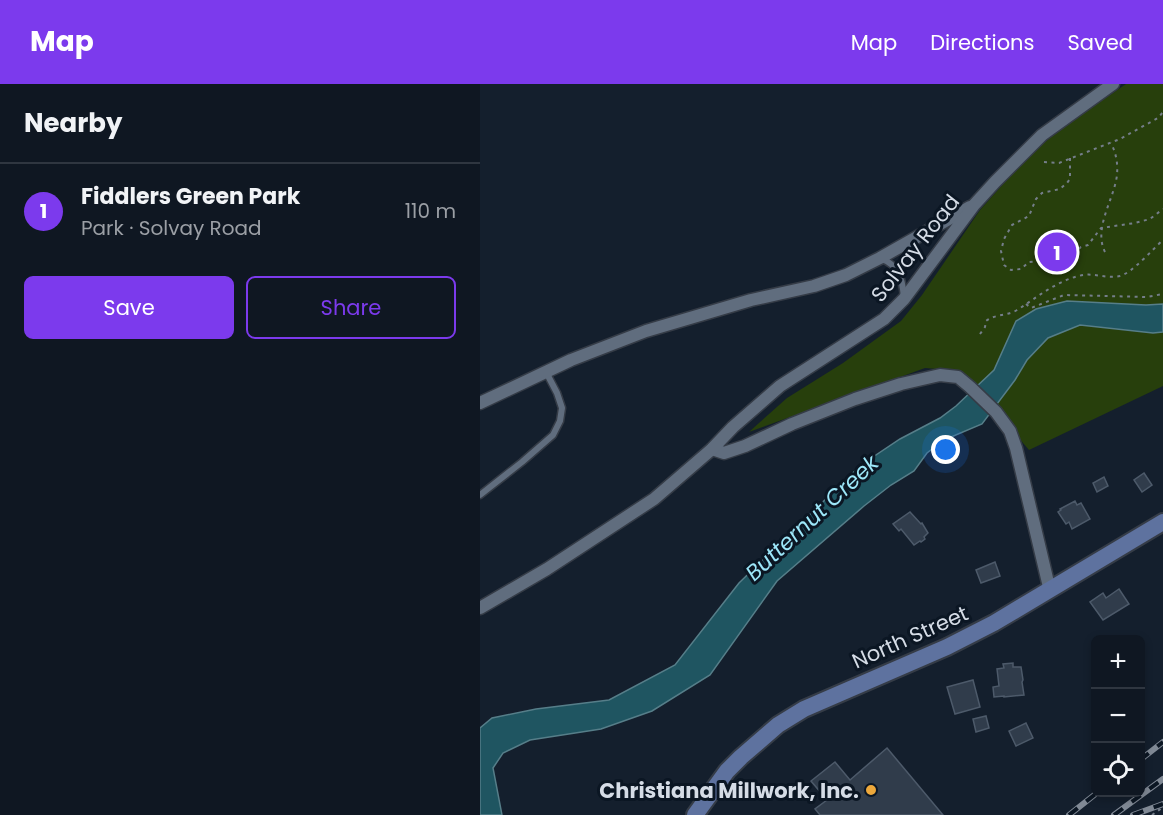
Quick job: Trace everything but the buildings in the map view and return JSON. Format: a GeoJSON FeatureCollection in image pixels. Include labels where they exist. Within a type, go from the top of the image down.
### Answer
{"type":"FeatureCollection","features":[{"type":"Feature","properties":{"kind":"street","name":"Solvay Road"},"geometry":{"type":"LineString","coordinates":[[480,608],[547,569],[654,499],[780,386],[884,319],[904,299],[974,205],[1042,135],[1113,84]]}},
{"type":"Feature","properties":{"kind":"street"},"geometry":{"type":"LineString","coordinates":[[480,403],[571,360],[646,331],[751,300],[814,286],[846,275],[974,205]]}},
{"type":"Feature","properties":{"kind":"street"},"geometry":{"type":"LineString","coordinates":[[712,449],[724,453],[745,446],[792,424],[901,384],[940,375],[958,377],[996,412],[1010,431],[1050,591]]}},
{"type":"Feature","properties":{"kind":"street","name":"North Street"},"geometry":{"type":"LineString","coordinates":[[695,815],[727,771],[778,725],[804,709],[994,623],[1163,522]]}},
{"type":"Feature","properties":{"kind":"lane"},"geometry":{"type":"LineString","coordinates":[[880,258],[888,261],[900,273],[904,299]]}},
{"type":"Feature","properties":{"kind":"lane"},"geometry":{"type":"LineString","coordinates":[[480,495],[553,435],[560,421],[562,408],[546,372]]}},
{"type":"Feature","properties":{"kind":"path"},"geometry":{"type":"LineString","coordinates":[[1044,162],[1059,163],[1111,143],[1158,118],[1163,111]]}},
{"type":"Feature","properties":{"kind":"path"},"geometry":{"type":"LineString","coordinates":[[1070,158],[1070,179],[1067,183],[1060,189],[1042,193],[1036,199],[1029,216],[1012,225],[1004,239],[1001,251],[1004,265],[1011,270],[1021,269],[1029,262],[1062,259],[1088,245],[1101,228],[1117,176],[1116,154],[1111,143]]}},
{"type":"Feature","properties":{"kind":"path"},"geometry":{"type":"LineString","coordinates":[[1101,228],[1150,219],[1163,209]]}},
{"type":"Feature","properties":{"kind":"path"},"geometry":{"type":"LineString","coordinates":[[1101,228],[1105,252]]}},
{"type":"Feature","properties":{"kind":"path"},"geometry":{"type":"LineString","coordinates":[[980,334],[986,321],[992,317],[1016,311],[1025,303],[1065,281],[1085,274],[1104,277],[1122,276],[1163,240]]}},
{"type":"Feature","properties":{"kind":"path"},"geometry":{"type":"LineString","coordinates":[[1025,303],[1031,308],[1064,295],[1147,297],[1163,294]]}},
{"type":"Feature","properties":{"kind":"path"},"geometry":{"type":"LineString","coordinates":[[1152,815],[1163,807]]}},
{"type":"Feature","properties":{"kind":"green space"},"geometry":{"type":"Polygon","coordinates":[[[1126,84],[1163,84],[1163,386],[1029,450],[962,371],[925,368],[749,432],[787,398],[843,363],[901,321],[922,295],[980,210],[1028,156],[1067,124],[1126,84]]]}},
{"type":"Feature","properties":{"kind":"water","name":"Butternut Creek"},"geometry":{"type":"Polygon","coordinates":[[[1067,301],[1163,304],[1163,332],[1153,333],[1080,325],[1048,338],[1027,360],[982,424],[944,440],[927,453],[914,471],[864,506],[777,581],[710,675],[652,711],[601,729],[530,740],[503,753],[493,768],[502,815],[480,815],[480,728],[492,718],[536,709],[609,700],[675,665],[739,583],[861,465],[900,439],[940,418],[994,370],[1016,321],[1036,309],[1067,301]]]}},
{"type":"Feature","properties":{"kind":"railway"},"geometry":{"type":"LineString","coordinates":[[1145,756],[1163,742]]}},
{"type":"Feature","properties":{"kind":"railway"},"geometry":{"type":"LineString","coordinates":[[1114,815],[1163,779]]}},
{"type":"Feature","properties":{"kind":"railway"},"geometry":{"type":"LineString","coordinates":[[1069,815],[1092,797]]}},
{"type":"Feature","properties":{"kind":"railway"},"geometry":{"type":"LineString","coordinates":[[1133,815],[1163,804]]}},
{"type":"Feature","properties":{"kind":"place","name":"Fiddlers Green Park"},"geometry":{"type":"Point","coordinates":[1057,252]}},
{"type":"Feature","properties":{"kind":"place","name":"Christiana Millwork, Inc."},"geometry":{"type":"Point","coordinates":[871,790]}}]}
